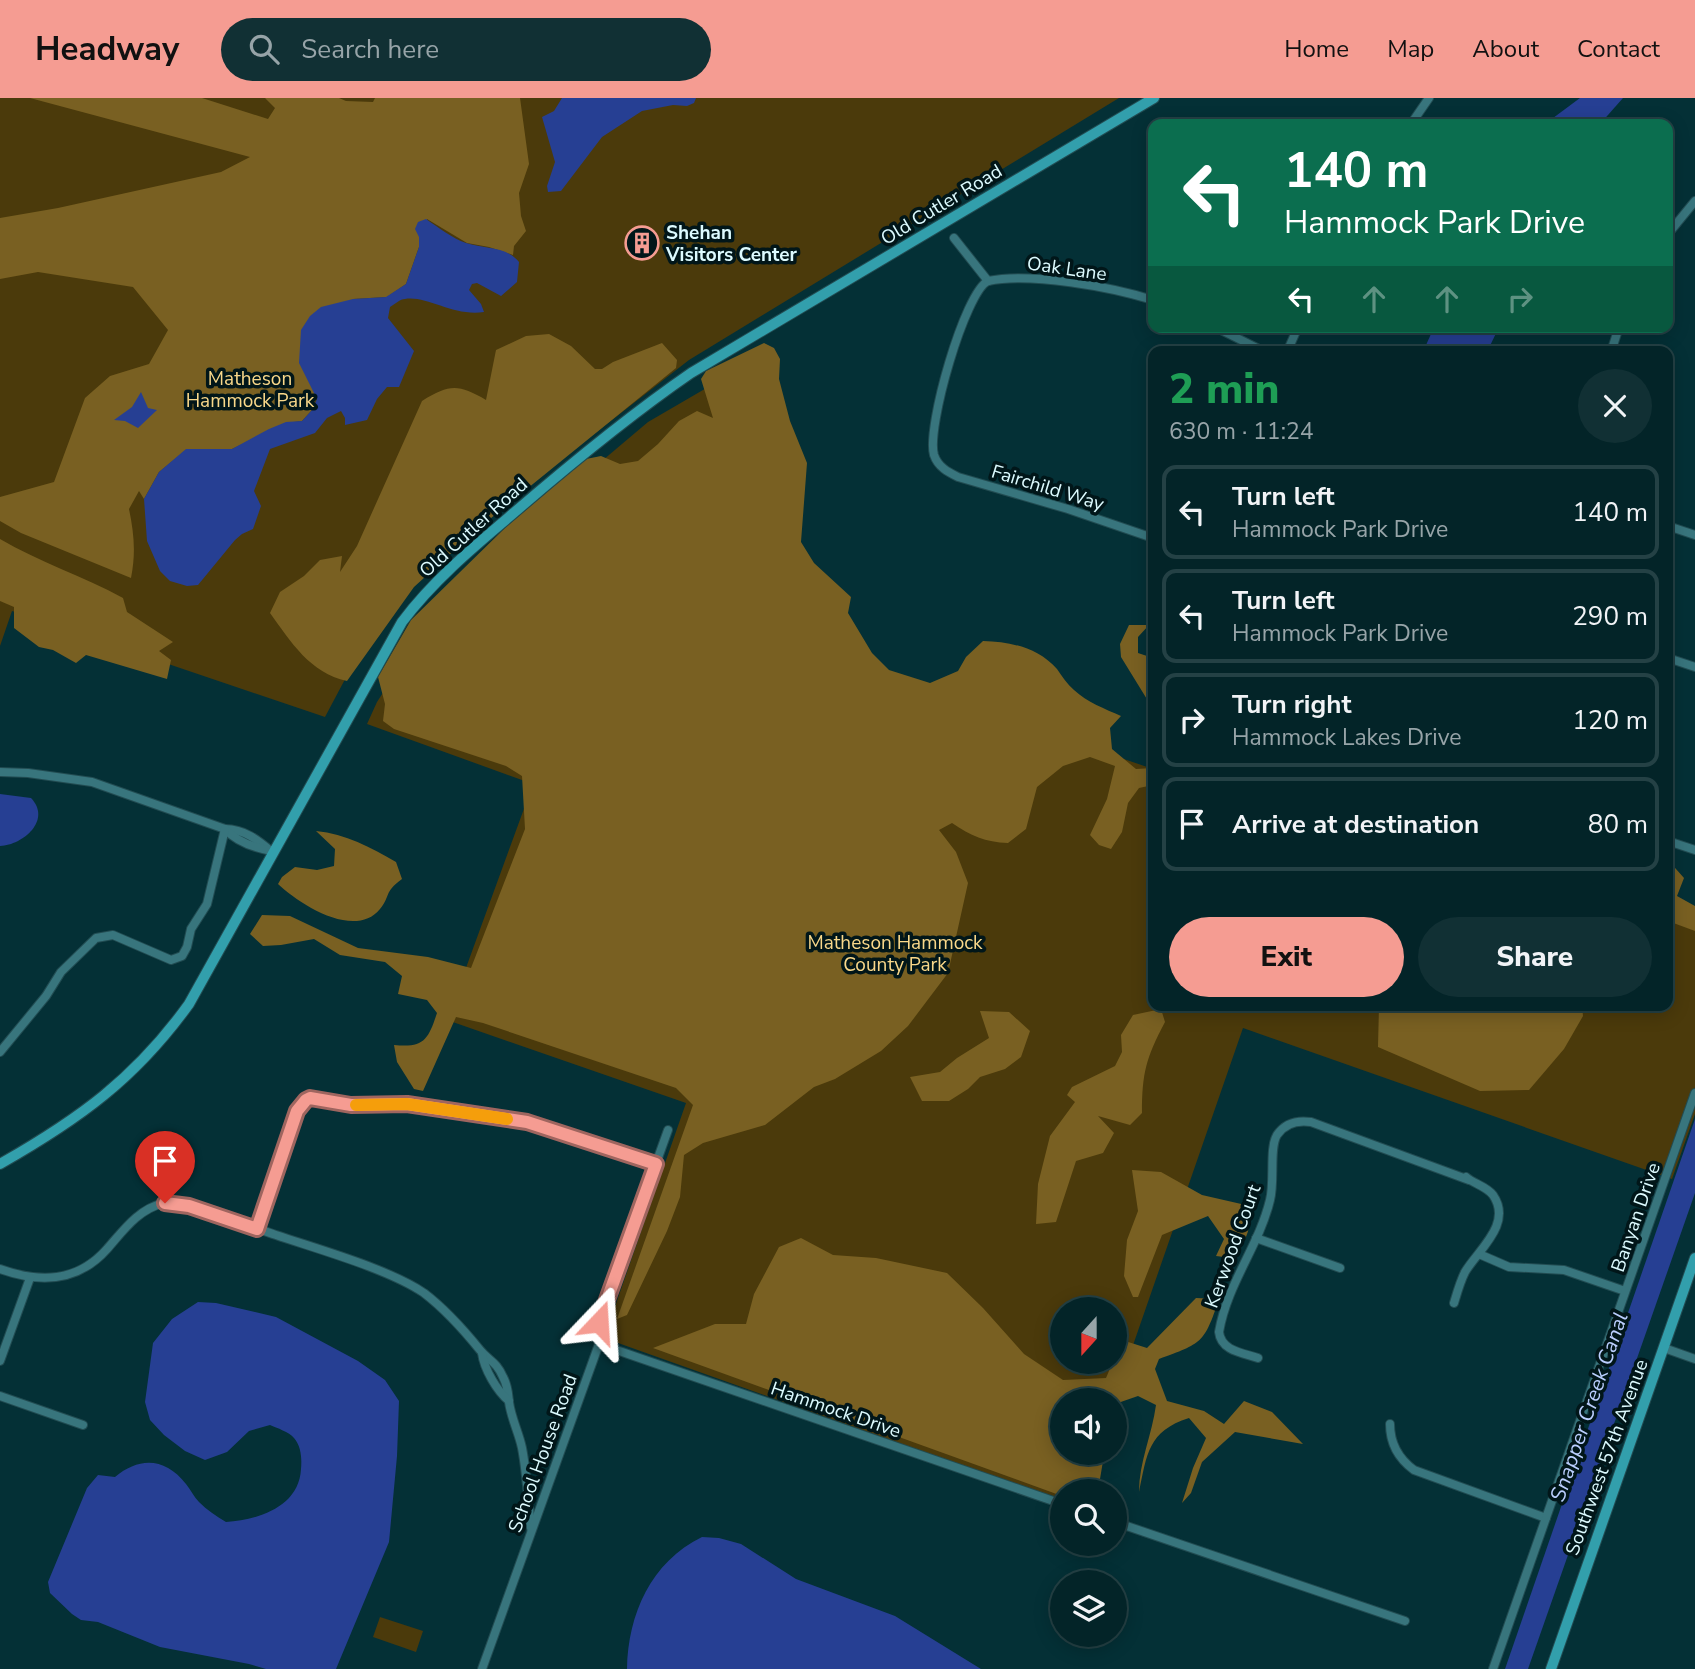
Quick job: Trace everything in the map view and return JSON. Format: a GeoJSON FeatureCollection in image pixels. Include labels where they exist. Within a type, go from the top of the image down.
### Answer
{"type":"FeatureCollection","features":[{"type":"Feature","properties":{"kind":"main road","name":"Old Cutler Road"},"geometry":{"type":"LineString","coordinates":[[0,1164],[85,1112],[121,1083],[168,1033],[189,1004],[402,622],[415,605],[478,545],[553,478],[652,400],[691,373],[1154,98]]}},
{"type":"Feature","properties":{"kind":"main road","name":"Southwest 57th Avenue"},"geometry":{"type":"LineString","coordinates":[[1551,1669],[1695,1258]]}},
{"type":"Feature","properties":{"kind":"street"},"geometry":{"type":"LineString","coordinates":[[1414,119],[1429,98]]}},
{"type":"Feature","properties":{"kind":"street"},"geometry":{"type":"LineString","coordinates":[[1673,228],[1695,201]]}},
{"type":"Feature","properties":{"kind":"street"},"geometry":{"type":"LineString","coordinates":[[954,238],[988,281]]}},
{"type":"Feature","properties":{"kind":"street","name":"Oak Lane"},"geometry":{"type":"LineString","coordinates":[[988,281],[1015,277],[1046,279],[1148,299]]}},
{"type":"Feature","properties":{"kind":"street","name":"Fairchild Way"},"geometry":{"type":"LineString","coordinates":[[988,281],[980,287],[965,321],[942,386],[932,435],[937,462],[958,477],[1069,509],[1148,536]]}},
{"type":"Feature","properties":{"kind":"street"},"geometry":{"type":"LineString","coordinates":[[1227,333],[1253,346]]}},
{"type":"Feature","properties":{"kind":"street"},"geometry":{"type":"LineString","coordinates":[[1673,528],[1695,535]]}},
{"type":"Feature","properties":{"kind":"street"},"geometry":{"type":"LineString","coordinates":[[1673,660],[1695,667]]}},
{"type":"Feature","properties":{"kind":"street"},"geometry":{"type":"LineString","coordinates":[[0,772],[27,772],[92,782],[225,829],[239,830],[260,841],[272,852]]}},
{"type":"Feature","properties":{"kind":"street"},"geometry":{"type":"LineString","coordinates":[[0,1052],[46,996],[61,972],[96,938],[113,935],[171,960],[182,956],[191,929],[207,904],[225,829]]}},
{"type":"Feature","properties":{"kind":"street"},"geometry":{"type":"LineString","coordinates":[[1673,843],[1695,850]]}},
{"type":"Feature","properties":{"kind":"street","name":"Banyan Drive"},"geometry":{"type":"LineString","coordinates":[[1493,1669],[1695,1093]]}},
{"type":"Feature","properties":{"kind":"street"},"geometry":{"type":"LineString","coordinates":[[257,1229],[297,1111],[310,1098],[351,1105],[407,1104],[527,1122],[656,1164]]}},
{"type":"Feature","properties":{"kind":"street","name":"Kerwood Court"},"geometry":{"type":"LineString","coordinates":[[1258,1358],[1228,1347],[1219,1337],[1219,1328],[1270,1199],[1273,1146],[1277,1135],[1285,1127],[1298,1122],[1311,1122],[1445,1171],[1452,1171],[1484,1188],[1493,1196],[1498,1212],[1496,1230],[1479,1254]]}},
{"type":"Feature","properties":{"kind":"street","name":"School House Road"},"geometry":{"type":"LineString","coordinates":[[482,1669],[599,1344],[597,1333],[600,1319],[668,1130]]}},
{"type":"Feature","properties":{"kind":"street"},"geometry":{"type":"LineString","coordinates":[[0,1269],[30,1278],[55,1278],[80,1269],[104,1252],[133,1220],[165,1203],[189,1206],[412,1286],[452,1318],[482,1353],[497,1386],[509,1401],[523,1451],[531,1528]]}},
{"type":"Feature","properties":{"kind":"street"},"geometry":{"type":"LineString","coordinates":[[1256,1238],[1340,1268]]}},
{"type":"Feature","properties":{"kind":"street"},"geometry":{"type":"LineString","coordinates":[[1454,1303],[1466,1271],[1479,1254],[1514,1268],[1564,1270],[1625,1291]]}},
{"type":"Feature","properties":{"kind":"street"},"geometry":{"type":"LineString","coordinates":[[0,1361],[30,1278]]}},
{"type":"Feature","properties":{"kind":"street","name":"Hammock Drive"},"geometry":{"type":"LineString","coordinates":[[599,1344],[1050,1500]]}},
{"type":"Feature","properties":{"kind":"street"},"geometry":{"type":"LineString","coordinates":[[1664,1348],[1695,1359]]}},
{"type":"Feature","properties":{"kind":"street"},"geometry":{"type":"LineString","coordinates":[[0,1396],[83,1425]]}},
{"type":"Feature","properties":{"kind":"street"},"geometry":{"type":"LineString","coordinates":[[1390,1424],[1393,1445],[1414,1470],[1546,1518]]}},
{"type":"Feature","properties":{"kind":"street"},"geometry":{"type":"LineString","coordinates":[[1127,1526],[1405,1621]]}},
{"type":"Feature","properties":{"kind":"green space","name":"Matheson Hammock Park"},"geometry":{"type":"Polygon","coordinates":[[[0,98],[1119,98],[689,360],[440,554],[397,598],[351,668],[325,717],[12,611],[0,646],[0,98]]]}},
{"type":"Feature","properties":{"kind":"green space"},"geometry":{"type":"Polygon","coordinates":[[[30,98],[202,98],[268,119],[275,108],[265,98],[339,98],[346,101],[373,102],[375,98],[520,98],[529,164],[519,193],[521,216],[526,231],[514,246],[513,255],[467,243],[427,219],[406,284],[387,297],[353,299],[312,410],[302,421],[286,423],[232,449],[186,450],[159,472],[144,499],[139,491],[129,509],[134,543],[131,578],[21,533],[0,521],[0,497],[54,482],[85,398],[110,376],[149,364],[168,330],[133,287],[38,272],[0,279],[0,218],[221,172],[250,157],[30,98]]]}},
{"type":"Feature","properties":{"kind":"green space"},"geometry":{"type":"Polygon","coordinates":[[[549,334],[571,346],[595,369],[602,369],[662,343],[677,360],[676,368],[480,527],[414,587],[347,681],[322,671],[302,655],[270,613],[280,592],[304,576],[320,560],[342,556],[340,572],[357,546],[422,401],[440,391],[454,388],[468,391],[486,400],[496,350],[526,336],[549,334]]]}},
{"type":"Feature","properties":{"kind":"green space"},"geometry":{"type":"Polygon","coordinates":[[[764,343],[774,348],[780,359],[779,379],[790,421],[807,463],[801,542],[814,563],[851,597],[848,613],[872,653],[889,670],[930,683],[958,671],[966,657],[983,641],[1013,644],[1041,655],[1079,694],[1121,716],[1110,728],[1112,749],[1136,769],[1148,768],[1148,786],[1139,788],[1128,803],[1122,832],[1111,849],[1099,845],[1090,835],[1107,799],[1115,766],[1090,757],[1063,766],[1037,787],[1026,829],[1008,843],[978,838],[952,823],[939,830],[956,852],[968,883],[948,973],[908,1026],[881,1051],[835,1079],[814,1087],[765,1125],[703,1143],[684,1155],[680,1197],[667,1231],[627,1315],[617,1319],[693,1105],[676,1088],[483,1023],[456,1017],[423,1091],[414,1089],[397,1062],[394,1045],[412,1045],[423,1040],[431,1030],[437,1013],[427,1000],[398,994],[402,976],[385,962],[340,955],[314,939],[263,946],[250,934],[262,915],[290,916],[358,948],[428,957],[471,968],[525,829],[522,776],[506,766],[394,729],[383,721],[385,704],[378,677],[411,620],[505,528],[586,459],[601,456],[620,464],[638,461],[679,421],[697,411],[713,418],[701,379],[706,371],[764,343]]]}},
{"type":"Feature","properties":{"kind":"green space","name":"Matheson Hammock County Park"},"geometry":{"type":"Polygon","coordinates":[[[765,354],[766,636],[1148,767],[1148,1011],[1673,1011],[1673,913],[1695,920],[1695,1114],[1672,1179],[1243,1028],[1127,1363],[1127,1297],[1050,1297],[1050,1374],[1123,1374],[1118,1388],[1050,1388],[1050,1465],[1062,1465],[1062,1479],[1050,1479],[1050,1497],[604,1338],[686,1103],[447,1020],[533,784],[367,724],[377,702],[408,654],[551,504],[648,422],[765,354]]]}},
{"type":"Feature","properties":{"kind":"green space"},"geometry":{"type":"Polygon","coordinates":[[[0,539],[123,598],[127,612],[173,642],[159,651],[171,660],[167,679],[86,655],[76,663],[53,650],[39,647],[14,628],[14,607],[0,601],[0,539]]]}},
{"type":"Feature","properties":{"kind":"green space"},"geometry":{"type":"Polygon","coordinates":[[[1129,625],[1148,625],[1138,637],[1138,653],[1148,656],[1148,701],[1121,657],[1120,644],[1129,625]]]}},
{"type":"Feature","properties":{"kind":"green space"},"geometry":{"type":"Polygon","coordinates":[[[316,831],[348,838],[396,862],[402,879],[392,888],[380,909],[369,918],[356,921],[328,916],[299,901],[278,884],[282,877],[295,867],[317,870],[334,866],[335,849],[316,831]]]}},
{"type":"Feature","properties":{"kind":"green space"},"geometry":{"type":"Polygon","coordinates":[[[1673,866],[1684,878],[1677,896],[1695,906],[1695,931],[1673,923],[1673,866]]]}},
{"type":"Feature","properties":{"kind":"green space"},"geometry":{"type":"Polygon","coordinates":[[[980,1011],[1009,1012],[1030,1031],[1021,1057],[1005,1069],[980,1077],[968,1089],[949,1101],[922,1101],[910,1077],[940,1072],[989,1038],[980,1011]]]}},
{"type":"Feature","properties":{"kind":"green space"},"geometry":{"type":"Polygon","coordinates":[[[1162,1011],[1165,1022],[1146,1066],[1142,1113],[1130,1125],[1098,1116],[1114,1133],[1103,1153],[1076,1161],[1056,1222],[1036,1224],[1038,1184],[1050,1136],[1075,1102],[1067,1095],[1072,1087],[1115,1066],[1122,1052],[1121,1035],[1133,1015],[1162,1011]]]}},
{"type":"Feature","properties":{"kind":"green space"},"geometry":{"type":"Polygon","coordinates":[[[1379,1011],[1582,1011],[1583,1016],[1564,1049],[1529,1090],[1480,1091],[1378,1047],[1379,1011]]]}},
{"type":"Feature","properties":{"kind":"green space"},"geometry":{"type":"Polygon","coordinates":[[[1132,1170],[1161,1172],[1202,1195],[1250,1206],[1247,1234],[1232,1258],[1216,1256],[1224,1239],[1208,1216],[1162,1235],[1138,1297],[1133,1297],[1124,1276],[1127,1240],[1138,1211],[1132,1170]]]}},
{"type":"Feature","properties":{"kind":"green space"},"geometry":{"type":"Polygon","coordinates":[[[801,1238],[833,1255],[876,1258],[947,1273],[1024,1354],[1050,1371],[1050,1374],[1063,1380],[1127,1374],[1127,1342],[1147,1348],[1196,1298],[1219,1299],[1200,1340],[1159,1359],[1155,1369],[1167,1401],[1204,1411],[1224,1424],[1244,1401],[1272,1412],[1303,1444],[1235,1432],[1202,1462],[1191,1493],[1182,1503],[1206,1438],[1189,1418],[1175,1423],[1157,1437],[1144,1466],[1139,1492],[1141,1470],[1156,1405],[1138,1396],[1127,1400],[1127,1388],[1050,1388],[1050,1465],[1102,1465],[1100,1479],[1050,1479],[1050,1492],[653,1348],[715,1324],[746,1324],[754,1294],[779,1247],[801,1238]]]}},
{"type":"Feature","properties":{"kind":"green space"},"geometry":{"type":"Polygon","coordinates":[[[380,1617],[423,1631],[416,1652],[373,1637],[380,1617]]]}},
{"type":"Feature","properties":{"kind":"water"},"geometry":{"type":"Polygon","coordinates":[[[562,98],[696,98],[694,103],[687,106],[673,105],[642,111],[602,137],[561,191],[548,192],[547,186],[555,162],[542,117],[554,111],[562,98]]]}},
{"type":"Feature","properties":{"kind":"water"},"geometry":{"type":"Polygon","coordinates":[[[1580,98],[1623,98],[1604,119],[1552,119],[1580,98]]]}},
{"type":"Feature","properties":{"kind":"water"},"geometry":{"type":"Polygon","coordinates":[[[426,219],[461,241],[502,251],[514,257],[519,262],[517,282],[501,296],[477,283],[472,284],[469,290],[484,312],[462,312],[413,299],[401,300],[390,307],[388,318],[414,351],[399,387],[387,387],[377,399],[367,420],[345,425],[341,411],[327,418],[315,433],[270,449],[254,491],[261,506],[253,529],[235,540],[198,585],[187,586],[170,581],[160,571],[147,541],[144,499],[159,472],[186,449],[232,449],[286,422],[302,421],[317,399],[299,363],[301,330],[310,316],[321,307],[353,299],[386,297],[406,284],[419,247],[419,237],[415,229],[418,222],[426,219]]]}},
{"type":"Feature","properties":{"kind":"water"},"geometry":{"type":"Polygon","coordinates":[[[1431,333],[1496,333],[1490,346],[1426,346],[1431,333]]]}},
{"type":"Feature","properties":{"kind":"water"},"geometry":{"type":"Polygon","coordinates":[[[141,392],[148,408],[157,410],[138,428],[125,421],[114,420],[132,407],[141,392]]]}},
{"type":"Feature","properties":{"kind":"water"},"geometry":{"type":"Polygon","coordinates":[[[0,794],[31,798],[37,806],[38,815],[32,830],[25,836],[9,845],[0,846],[0,794]]]}},
{"type":"Feature","properties":{"kind":"water"},"geometry":{"type":"Polygon","coordinates":[[[1695,1119],[1695,1193],[1528,1669],[1505,1669],[1695,1119]]]}},
{"type":"Feature","properties":{"kind":"water"},"geometry":{"type":"Polygon","coordinates":[[[198,1302],[216,1303],[276,1317],[358,1361],[385,1380],[399,1401],[389,1542],[336,1669],[266,1669],[160,1647],[98,1622],[81,1620],[50,1593],[48,1582],[87,1488],[98,1475],[115,1477],[142,1463],[161,1465],[178,1475],[199,1502],[226,1522],[251,1518],[275,1509],[293,1493],[299,1482],[300,1448],[292,1436],[270,1425],[249,1431],[227,1452],[205,1460],[185,1451],[150,1420],[145,1402],[153,1343],[172,1319],[198,1302]]]}},
{"type":"Feature","properties":{"kind":"water"},"geometry":{"type":"Polygon","coordinates":[[[702,1537],[741,1544],[796,1579],[895,1616],[981,1669],[627,1669],[632,1629],[646,1592],[669,1560],[702,1537]]]}},
{"type":"Feature","properties":{"kind":"slow traffic"},"geometry":{"type":"LineString","coordinates":[[356,1105],[390,1102],[507,1119]]}},
{"type":"Feature","properties":{"kind":"place","name":"Shehan Visitors Center"},"geometry":{"type":"Point","coordinates":[642,243]}},
{"type":"Feature","properties":{"kind":"route"},"geometry":{"type":"LineString","coordinates":[[165,1203],[179,1203],[257,1229],[297,1111],[310,1098],[351,1105],[390,1102],[536,1124],[656,1164],[599,1322]]}},
{"type":"Feature","properties":{"kind":"water label","name":"Snapper Creek Canal"},"geometry":{"type":"Point","coordinates":[1589,1407]}}]}
